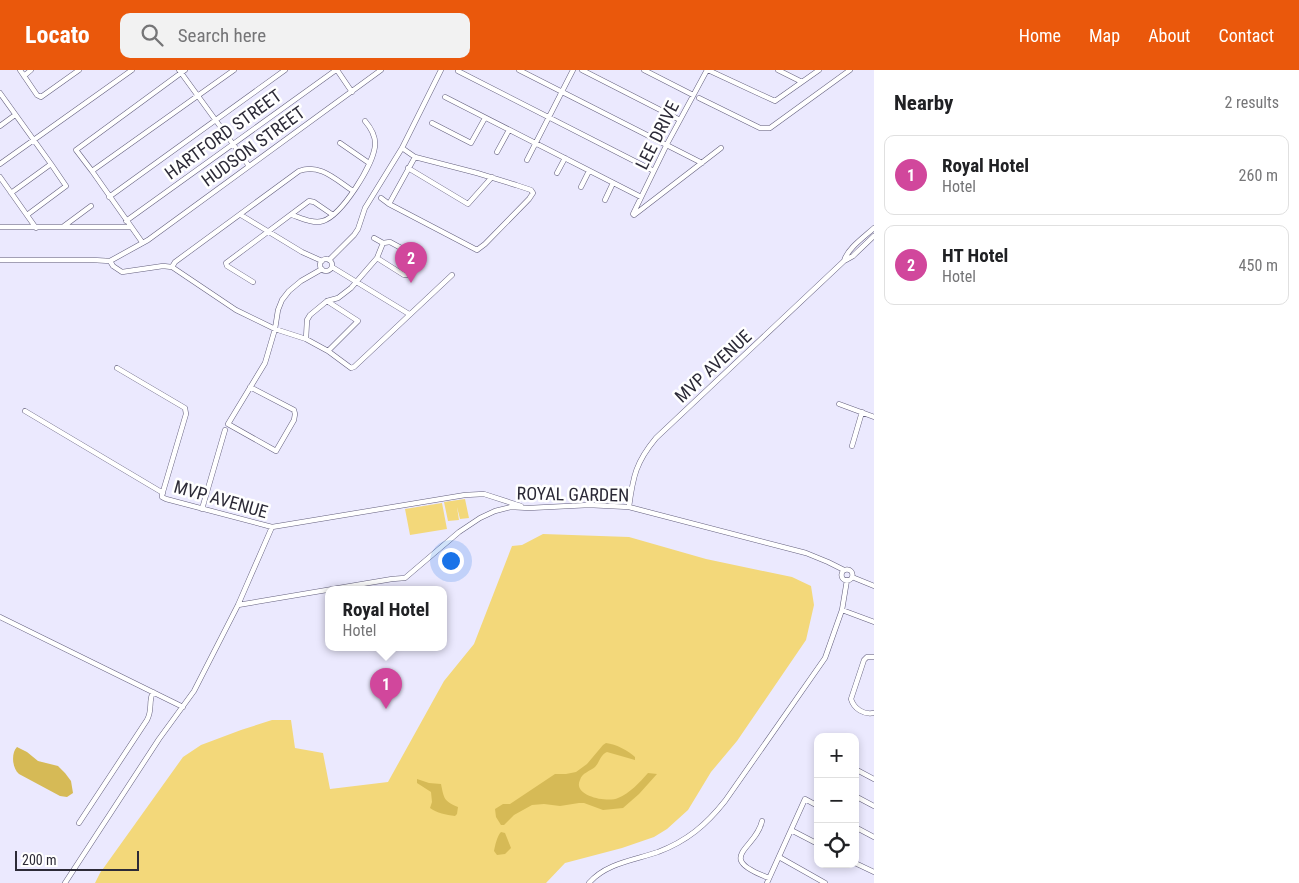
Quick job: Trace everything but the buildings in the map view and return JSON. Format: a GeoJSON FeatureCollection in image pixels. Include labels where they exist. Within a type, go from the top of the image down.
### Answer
{"type":"FeatureCollection","features":[{"type":"Feature","properties":{"kind":"street"},"geometry":{"type":"LineString","coordinates":[[20,70],[41,97],[79,70]]}},
{"type":"Feature","properties":{"kind":"street"},"geometry":{"type":"LineString","coordinates":[[24,76],[32,70]]}},
{"type":"Feature","properties":{"kind":"street"},"geometry":{"type":"LineString","coordinates":[[0,164],[132,70]]}},
{"type":"Feature","properties":{"kind":"street"},"geometry":{"type":"LineString","coordinates":[[92,171],[234,70]]}},
{"type":"Feature","properties":{"kind":"street"},"geometry":{"type":"LineString","coordinates":[[109,197],[285,70]]}},
{"type":"Feature","properties":{"kind":"street"},"geometry":{"type":"LineString","coordinates":[[336,70],[352,92]]}},
{"type":"Feature","properties":{"kind":"street","name":"HARTFORD STREET"},"geometry":{"type":"LineString","coordinates":[[126,221],[336,70]]}},
{"type":"Feature","properties":{"kind":"street","name":"HUDSON STREET"},"geometry":{"type":"LineString","coordinates":[[110,261],[148,240],[380,70]]}},
{"type":"Feature","properties":{"kind":"street"},"geometry":{"type":"LineString","coordinates":[[241,215],[302,252],[322,261],[324,259],[329,260],[354,235],[365,208],[402,148],[441,70]]}},
{"type":"Feature","properties":{"kind":"street"},"geometry":{"type":"LineString","coordinates":[[519,70],[702,163],[722,148]]}},
{"type":"Feature","properties":{"kind":"street"},"geometry":{"type":"LineString","coordinates":[[528,160],[573,70]]}},
{"type":"Feature","properties":{"kind":"street"},"geometry":{"type":"LineString","coordinates":[[582,70],[680,120]]}},
{"type":"Feature","properties":{"kind":"street"},"geometry":{"type":"LineString","coordinates":[[644,70],[693,95]]}},
{"type":"Feature","properties":{"kind":"street"},"geometry":{"type":"LineString","coordinates":[[707,70],[775,101],[819,70]]}},
{"type":"Feature","properties":{"kind":"street","name":"LEE DRIVE"},"geometry":{"type":"LineString","coordinates":[[702,163],[633,214],[667,144],[707,70]]}},
{"type":"Feature","properties":{"kind":"street"},"geometry":{"type":"LineString","coordinates":[[778,70],[802,82]]}},
{"type":"Feature","properties":{"kind":"street"},"geometry":{"type":"LineString","coordinates":[[699,98],[760,128],[770,128],[850,70]]}},
{"type":"Feature","properties":{"kind":"street"},"geometry":{"type":"LineString","coordinates":[[142,242],[76,150],[182,71],[249,166]]}},
{"type":"Feature","properties":{"kind":"street"},"geometry":{"type":"LineString","coordinates":[[458,71],[654,171]]}},
{"type":"Feature","properties":{"kind":"street"},"geometry":{"type":"LineString","coordinates":[[0,93],[66,186],[27,215]]}},
{"type":"Feature","properties":{"kind":"street"},"geometry":{"type":"LineString","coordinates":[[445,97],[641,197]]}},
{"type":"Feature","properties":{"kind":"street"},"geometry":{"type":"LineString","coordinates":[[0,126],[16,115]]}},
{"type":"Feature","properties":{"kind":"street"},"geometry":{"type":"LineString","coordinates":[[432,123],[471,143],[485,118]]}},
{"type":"Feature","properties":{"kind":"street"},"geometry":{"type":"LineString","coordinates":[[292,215],[306,220],[318,221],[333,215],[344,204],[369,163],[374,148],[371,128],[365,121]]}},
{"type":"Feature","properties":{"kind":"street"},"geometry":{"type":"LineString","coordinates":[[498,152],[509,130]]}},
{"type":"Feature","properties":{"kind":"street"},"geometry":{"type":"LineString","coordinates":[[340,143],[369,163]]}},
{"type":"Feature","properties":{"kind":"street"},"geometry":{"type":"LineString","coordinates":[[382,198],[389,204],[472,249],[478,250],[533,193],[531,190],[492,177],[415,157],[402,148]]}},
{"type":"Feature","properties":{"kind":"street"},"geometry":{"type":"LineString","coordinates":[[389,204],[415,157]]}},
{"type":"Feature","properties":{"kind":"street"},"geometry":{"type":"LineString","coordinates":[[558,173],[564,158]]}},
{"type":"Feature","properties":{"kind":"street"},"geometry":{"type":"LineString","coordinates":[[11,193],[51,164]]}},
{"type":"Feature","properties":{"kind":"street"},"geometry":{"type":"LineString","coordinates":[[408,168],[468,204],[492,177]]}},
{"type":"Feature","properties":{"kind":"street"},"geometry":{"type":"LineString","coordinates":[[172,267],[175,262],[299,171],[307,169],[323,171],[353,191]]}},
{"type":"Feature","properties":{"kind":"street"},"geometry":{"type":"LineString","coordinates":[[580,187],[589,171]]}},
{"type":"Feature","properties":{"kind":"street"},"geometry":{"type":"LineString","coordinates":[[0,177],[36,228]]}},
{"type":"Feature","properties":{"kind":"street"},"geometry":{"type":"LineString","coordinates":[[605,200],[613,183]]}},
{"type":"Feature","properties":{"kind":"street"},"geometry":{"type":"LineString","coordinates":[[253,282],[227,266],[226,263],[306,203],[311,201],[333,215]]}},
{"type":"Feature","properties":{"kind":"street"},"geometry":{"type":"LineString","coordinates":[[63,227],[91,206]]}},
{"type":"Feature","properties":{"kind":"street"},"geometry":{"type":"LineString","coordinates":[[0,227],[131,227]]}},
{"type":"Feature","properties":{"kind":"street","name":"MVP AVENUE"},"geometry":{"type":"LineString","coordinates":[[844,262],[849,252],[874,228]]}},
{"type":"Feature","properties":{"kind":"street","name":"MVP AVENUE"},"geometry":{"type":"LineString","coordinates":[[630,507],[633,479],[639,463],[656,438],[874,236]]}},
{"type":"Feature","properties":{"kind":"street"},"geometry":{"type":"LineString","coordinates":[[374,238],[383,243],[390,242],[422,260],[408,275],[377,258]]}},
{"type":"Feature","properties":{"kind":"street"},"geometry":{"type":"LineString","coordinates":[[306,339],[308,318],[327,302],[338,298],[351,288],[377,258],[383,243]]}},
{"type":"Feature","properties":{"kind":"street"},"geometry":{"type":"LineString","coordinates":[[0,260],[110,261],[113,266],[122,272],[163,266],[172,267],[236,310],[275,329],[306,339],[328,351],[348,367],[354,367],[452,275]]}},
{"type":"Feature","properties":{"kind":"street"},"geometry":{"type":"LineString","coordinates":[[329,260],[332,262],[332,267],[409,314]]}},
{"type":"Feature","properties":{"kind":"street"},"geometry":{"type":"LineString","coordinates":[[322,261],[320,266],[322,269]]}},
{"type":"Feature","properties":{"kind":"street"},"geometry":{"type":"LineString","coordinates":[[250,387],[294,410],[295,414],[276,451],[228,424],[250,387],[265,363],[275,329],[278,310],[289,291],[300,281],[322,269],[327,271],[332,267]]}},
{"type":"Feature","properties":{"kind":"street"},"geometry":{"type":"LineString","coordinates":[[327,302],[358,321],[328,351]]}},
{"type":"Feature","properties":{"kind":"street","name":"MVP AVENUE"},"geometry":{"type":"LineString","coordinates":[[117,368],[182,405],[186,410],[163,493],[164,498],[272,527],[465,495],[484,494],[529,508]]}},
{"type":"Feature","properties":{"kind":"street"},"geometry":{"type":"LineString","coordinates":[[840,404],[874,417]]}},
{"type":"Feature","properties":{"kind":"street"},"geometry":{"type":"LineString","coordinates":[[25,412],[163,493]]}},
{"type":"Feature","properties":{"kind":"street"},"geometry":{"type":"LineString","coordinates":[[852,446],[862,412]]}},
{"type":"Feature","properties":{"kind":"street"},"geometry":{"type":"LineString","coordinates":[[202,509],[225,430]]}},
{"type":"Feature","properties":{"kind":"street","name":"ROYAL GARDEN"},"geometry":{"type":"LineString","coordinates":[[351,586],[405,578],[459,532],[495,510],[511,507],[589,505],[630,507],[806,553],[844,570]]}},
{"type":"Feature","properties":{"kind":"street"},"geometry":{"type":"LineString","coordinates":[[65,883],[159,739],[194,691],[238,605],[272,527]]}},
{"type":"Feature","properties":{"kind":"street"},"geometry":{"type":"LineString","coordinates":[[589,883],[598,875],[615,866],[658,852],[680,842],[709,821],[825,658],[842,610],[850,579],[852,573],[850,570],[844,570],[841,574],[842,578],[850,579],[874,586]]}},
{"type":"Feature","properties":{"kind":"street","name":"ROYAL GARDEN"},"geometry":{"type":"LineString","coordinates":[[238,605],[325,590]]}},
{"type":"Feature","properties":{"kind":"street"},"geometry":{"type":"LineString","coordinates":[[842,610],[874,622]]}},
{"type":"Feature","properties":{"kind":"street"},"geometry":{"type":"LineString","coordinates":[[0,617],[183,707]]}},
{"type":"Feature","properties":{"kind":"street"},"geometry":{"type":"LineString","coordinates":[[874,657],[867,657],[864,660],[851,699],[853,706],[868,714],[874,713]]}},
{"type":"Feature","properties":{"kind":"street"},"geometry":{"type":"LineString","coordinates":[[79,823],[147,720],[151,712],[150,697],[153,692]]}},
{"type":"Feature","properties":{"kind":"street"},"geometry":{"type":"LineString","coordinates":[[859,771],[874,779]]}},
{"type":"Feature","properties":{"kind":"street"},"geometry":{"type":"LineString","coordinates":[[859,798],[874,806]]}},
{"type":"Feature","properties":{"kind":"street"},"geometry":{"type":"LineString","coordinates":[[762,821],[741,857],[745,868],[768,880],[805,799],[814,804]]}},
{"type":"Feature","properties":{"kind":"street"},"geometry":{"type":"LineString","coordinates":[[859,829],[874,837]]}},
{"type":"Feature","properties":{"kind":"street"},"geometry":{"type":"LineString","coordinates":[[791,830],[814,842]]}},
{"type":"Feature","properties":{"kind":"street"},"geometry":{"type":"LineString","coordinates":[[779,857],[825,883]]}},
{"type":"Feature","properties":{"kind":"street"},"geometry":{"type":"LineString","coordinates":[[859,865],[874,872]]}},
{"type":"Feature","properties":{"kind":"shaded area"},"geometry":{"type":"Polygon","coordinates":[[[465,499],[469,518],[460,519],[457,507],[459,520],[448,521],[444,502],[465,499]]]}},
{"type":"Feature","properties":{"kind":"shaded area"},"geometry":{"type":"Polygon","coordinates":[[[442,503],[447,529],[410,535],[405,509],[442,503]]]}},
{"type":"Feature","properties":{"kind":"shaded area"},"geometry":{"type":"Polygon","coordinates":[[[543,534],[629,537],[706,559],[792,577],[811,586],[814,605],[806,640],[737,741],[711,772],[688,810],[667,829],[654,837],[622,848],[565,863],[546,883],[95,883],[100,873],[183,757],[201,745],[241,730],[272,720],[291,720],[295,748],[323,753],[330,789],[388,782],[444,681],[474,644],[512,546],[522,545],[543,534]]]}},
{"type":"Feature","properties":{"kind":"shaded area"},"geometry":{"type":"Polygon","coordinates":[[[606,743],[626,750],[635,757],[635,760],[605,753],[595,767],[581,778],[579,786],[586,794],[607,800],[618,798],[630,791],[648,773],[657,774],[623,808],[603,810],[584,803],[560,806],[532,805],[514,815],[504,825],[501,825],[496,817],[495,809],[503,804],[510,804],[555,774],[576,772],[587,764],[606,743]]]}},
{"type":"Feature","properties":{"kind":"shaded area"},"geometry":{"type":"Polygon","coordinates":[[[17,747],[38,761],[58,766],[71,781],[73,793],[67,797],[60,796],[19,774],[13,760],[17,747]]]}},
{"type":"Feature","properties":{"kind":"shaded area"},"geometry":{"type":"Polygon","coordinates":[[[417,779],[441,784],[445,799],[458,807],[457,814],[455,816],[445,814],[430,808],[432,802],[431,792],[417,783],[417,779]]]}},
{"type":"Feature","properties":{"kind":"shaded area"},"geometry":{"type":"Polygon","coordinates":[[[501,832],[505,833],[511,848],[505,854],[497,855],[494,851],[497,838],[501,832]]]}},
{"type":"Feature","properties":{"kind":"place","name":"HT Hotel"},"geometry":{"type":"Point","coordinates":[411,283]}},
{"type":"Feature","properties":{"kind":"place","name":"Royal Hotel"},"geometry":{"type":"Point","coordinates":[386,709]}}]}
